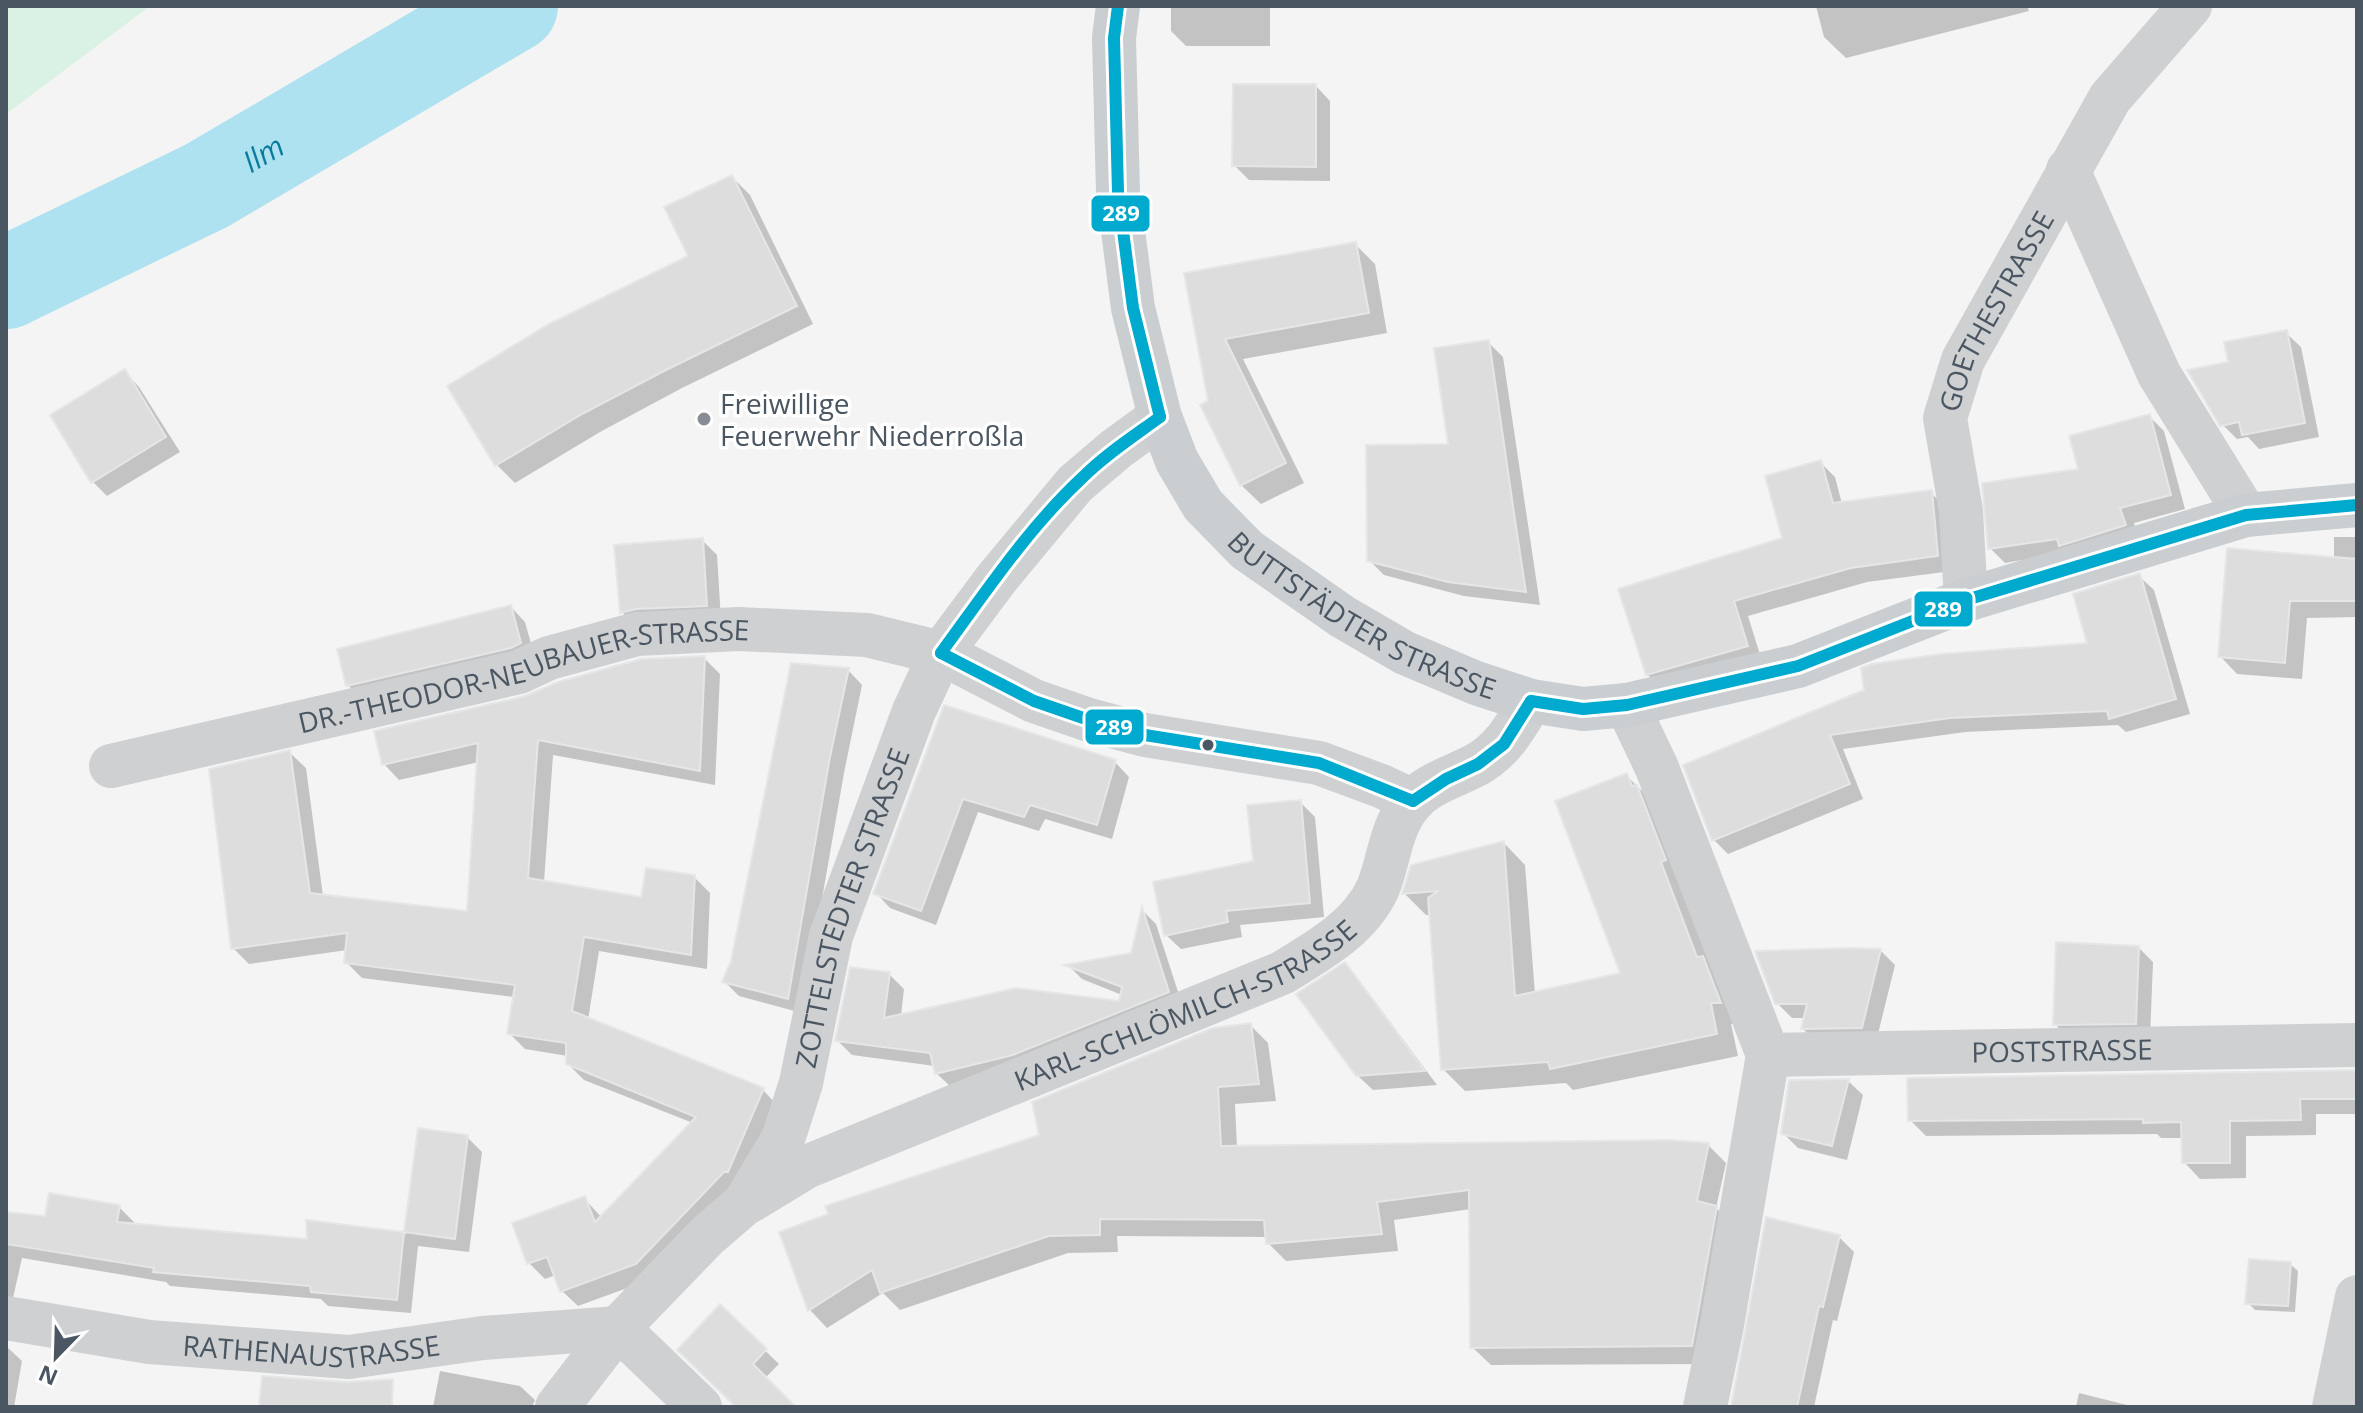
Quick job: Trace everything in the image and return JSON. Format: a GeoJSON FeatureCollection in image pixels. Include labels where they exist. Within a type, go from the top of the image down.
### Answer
{"type":"FeatureCollection","features":[{"type":"Feature","properties":{"kind":"main road","name":"BUTTSTÄDTER STRASSE"},"geometry":{"type":"LineString","coordinates":[[1118,6],[1114,38],[1118,192],[1133,308],[1160,417],[1177,461],[1203,505],[1247,550],[1343,617],[1405,653],[1476,683],[1531,701],[1583,709],[1627,705],[1798,666],[1966,600],[2246,515],[2357,505]]}},
{"type":"Feature","properties":{"kind":"street","name":"GOETHESTRASSE"},"geometry":{"type":"LineString","coordinates":[[1966,600],[1961,511],[1945,418],[1963,360],[2110,98],[2190,6]]}},
{"type":"Feature","properties":{"kind":"street","name":"GOETHESTRASSE"},"geometry":{"type":"LineString","coordinates":[[2068,170],[2159,374],[2246,515]]}},
{"type":"Feature","properties":{"kind":"street","name":"ZOTTELSTEDTER STRASSE"},"geometry":{"type":"LineString","coordinates":[[557,1407],[618,1328],[707,1236],[744,1204],[783,1139],[801,1083],[831,936],[914,711],[941,653],[997,578],[1075,484],[1160,417]]}},
{"type":"Feature","properties":{"kind":"street","name":"DR.-THEODOR-NEUBAUER-STRASSE"},"geometry":{"type":"LineString","coordinates":[[111,766],[519,672],[549,658],[637,634],[739,629],[867,635],[941,653],[1034,701],[1089,720],[1145,735],[1319,763],[1413,801]]}},
{"type":"Feature","properties":{"kind":"street","name":"KARL-SCHLÖMILCH-STRASSE"},"geometry":{"type":"LineString","coordinates":[[744,1204],[806,1167],[1117,1042],[1294,966],[1330,944],[1356,919],[1377,889],[1392,834],[1413,801],[1446,779],[1478,764],[1504,744],[1531,701]]}},
{"type":"Feature","properties":{"kind":"street"},"geometry":{"type":"LineString","coordinates":[[1627,705],[1657,768],[1768,1055],[1705,1407]]}},
{"type":"Feature","properties":{"kind":"street","name":"POSTSTRASSE"},"geometry":{"type":"LineString","coordinates":[[1768,1055],[2357,1045]]}},
{"type":"Feature","properties":{"kind":"street"},"geometry":{"type":"LineString","coordinates":[[2334,1407],[2357,1297]]}},
{"type":"Feature","properties":{"kind":"street","name":"RATHENAUSTRASSE"},"geometry":{"type":"LineString","coordinates":[[6,1318],[149,1342],[349,1357],[483,1338],[618,1328]]}},
{"type":"Feature","properties":{"kind":"street"},"geometry":{"type":"LineString","coordinates":[[618,1328],[700,1407]]}},
{"type":"Feature","properties":{"kind":"green space"},"geometry":{"type":"Polygon","coordinates":[[[6,6],[150,6],[6,114],[6,6]]]}},
{"type":"Feature","properties":{"kind":"building"},"geometry":{"type":"Polygon","coordinates":[[[1233,84],[1316,84],[1316,167],[1232,166],[1233,84]]]}},
{"type":"Feature","properties":{"kind":"building"},"geometry":{"type":"Polygon","coordinates":[[[732,175],[797,306],[582,414],[495,466],[447,386],[549,324],[688,256],[664,207],[732,175]]]}},
{"type":"Feature","properties":{"kind":"building"},"geometry":{"type":"Polygon","coordinates":[[[1356,242],[1369,313],[1225,339],[1286,463],[1240,486],[1200,405],[1208,401],[1184,273],[1356,242]]]}},
{"type":"Feature","properties":{"kind":"building"},"geometry":{"type":"Polygon","coordinates":[[[2287,330],[2305,423],[2242,435],[2239,422],[2220,426],[2187,370],[2228,362],[2224,342],[2287,330]]]}},
{"type":"Feature","properties":{"kind":"building"},"geometry":{"type":"Polygon","coordinates":[[[1489,340],[1526,592],[1448,582],[1367,561],[1366,445],[1448,444],[1434,348],[1489,340]]]}},
{"type":"Feature","properties":{"kind":"building"},"geometry":{"type":"Polygon","coordinates":[[[125,369],[166,437],[91,483],[50,415],[125,369]]]}},
{"type":"Feature","properties":{"kind":"building"},"geometry":{"type":"Polygon","coordinates":[[[2150,414],[2171,495],[2120,508],[2126,525],[2059,546],[2057,539],[1988,549],[1982,483],[2078,469],[2069,436],[2150,414]]]}},
{"type":"Feature","properties":{"kind":"building"},"geometry":{"type":"Polygon","coordinates":[[[1821,460],[1833,503],[1932,490],[1938,556],[1851,568],[1734,601],[1748,646],[1646,675],[1618,589],[1782,538],[1765,476],[1821,460]]]}},
{"type":"Feature","properties":{"kind":"building"},"geometry":{"type":"Polygon","coordinates":[[[703,538],[707,606],[636,609],[620,613],[614,545],[703,538]]]}},
{"type":"Feature","properties":{"kind":"building"},"geometry":{"type":"Polygon","coordinates":[[[2227,548],[2357,559],[2357,601],[2290,601],[2285,663],[2218,657],[2227,548]]]}},
{"type":"Feature","properties":{"kind":"building"},"geometry":{"type":"Polygon","coordinates":[[[2140,573],[2176,699],[2109,719],[2107,711],[1950,718],[1830,735],[1850,784],[1712,841],[1683,765],[1864,690],[1861,668],[1872,664],[1941,654],[2087,643],[2073,594],[2140,573]]]}},
{"type":"Feature","properties":{"kind":"building"},"geometry":{"type":"Polygon","coordinates":[[[511,605],[521,643],[511,648],[346,686],[337,649],[511,605]]]}},
{"type":"Feature","properties":{"kind":"building"},"geometry":{"type":"Polygon","coordinates":[[[705,656],[700,771],[538,740],[528,878],[641,897],[646,868],[695,875],[691,955],[584,937],[572,1011],[764,1088],[728,1172],[724,1172],[636,1264],[560,1292],[547,1257],[527,1264],[512,1223],[585,1196],[595,1222],[696,1117],[566,1064],[566,1043],[507,1034],[515,985],[344,963],[347,933],[231,949],[209,769],[290,750],[310,893],[467,911],[478,743],[382,765],[374,731],[525,696],[558,682],[641,659],[705,656]]]}},
{"type":"Feature","properties":{"kind":"building"},"geometry":{"type":"Polygon","coordinates":[[[791,663],[849,668],[830,757],[788,999],[722,982],[731,961],[791,663]]]}},
{"type":"Feature","properties":{"kind":"building"},"geometry":{"type":"Polygon","coordinates":[[[944,705],[1116,760],[1097,825],[1030,805],[1024,817],[963,799],[921,911],[873,894],[944,705]]]}},
{"type":"Feature","properties":{"kind":"building"},"geometry":{"type":"Polygon","coordinates":[[[1627,773],[1632,786],[1637,785],[1666,860],[1661,862],[1697,957],[1703,956],[1721,1003],[1711,1003],[1717,1034],[1550,1069],[1548,1062],[1441,1070],[1428,898],[1438,891],[1402,894],[1411,865],[1504,841],[1515,996],[1620,973],[1555,801],[1627,773]]]}},
{"type":"Feature","properties":{"kind":"building"},"geometry":{"type":"Polygon","coordinates":[[[1301,800],[1310,903],[1226,911],[1228,922],[1164,936],[1153,882],[1253,861],[1247,805],[1301,800]]]}},
{"type":"Feature","properties":{"kind":"building"},"geometry":{"type":"Polygon","coordinates":[[[1142,907],[1169,992],[1013,1055],[935,1074],[930,1053],[835,1041],[850,967],[890,972],[884,1018],[1016,988],[1119,1001],[1122,987],[1064,965],[1131,953],[1142,907]]]}},
{"type":"Feature","properties":{"kind":"building"},"geometry":{"type":"Polygon","coordinates":[[[2056,942],[2139,946],[2136,1024],[2053,1025],[2056,942]]]}},
{"type":"Feature","properties":{"kind":"building"},"geometry":{"type":"Polygon","coordinates":[[[1881,949],[1862,1028],[1801,1029],[1807,1004],[1775,1004],[1755,951],[1881,949]]]}},
{"type":"Feature","properties":{"kind":"building"},"geometry":{"type":"Polygon","coordinates":[[[1345,962],[1425,1071],[1356,1076],[1296,994],[1345,962]]]}},
{"type":"Feature","properties":{"kind":"building"},"geometry":{"type":"Polygon","coordinates":[[[1251,1023],[1259,1084],[1218,1087],[1221,1146],[1668,1140],[1709,1143],[1697,1201],[1717,1206],[1692,1346],[1470,1348],[1469,1190],[1377,1202],[1382,1234],[1266,1244],[1264,1220],[1100,1219],[1100,1235],[1049,1236],[880,1293],[872,1270],[808,1311],[779,1232],[828,1214],[825,1206],[1039,1135],[1032,1102],[1213,1028],[1251,1023]]]}},
{"type":"Feature","properties":{"kind":"building"},"geometry":{"type":"Polygon","coordinates":[[[2357,1070],[2357,1099],[2300,1099],[2301,1120],[2230,1121],[2230,1163],[2182,1163],[2181,1122],[2143,1123],[2143,1119],[1908,1121],[1907,1078],[2357,1070]]]}},
{"type":"Feature","properties":{"kind":"building"},"geometry":{"type":"Polygon","coordinates":[[[1849,1079],[1832,1146],[1781,1134],[1789,1080],[1849,1079]]]}},
{"type":"Feature","properties":{"kind":"building"},"geometry":{"type":"Polygon","coordinates":[[[418,1128],[468,1135],[455,1239],[404,1232],[418,1128]]]}},
{"type":"Feature","properties":{"kind":"building"},"geometry":{"type":"Polygon","coordinates":[[[49,1193],[120,1205],[117,1222],[307,1239],[306,1220],[404,1232],[397,1300],[311,1292],[310,1286],[153,1272],[154,1268],[6,1244],[6,1212],[45,1216],[49,1193]]]}},
{"type":"Feature","properties":{"kind":"building"},"geometry":{"type":"Polygon","coordinates":[[[1766,1217],[1840,1235],[1823,1307],[1819,1306],[1797,1407],[1731,1407],[1766,1217]]]}},
{"type":"Feature","properties":{"kind":"building"},"geometry":{"type":"Polygon","coordinates":[[[2249,1259],[2291,1262],[2288,1306],[2245,1304],[2249,1259]]]}},
{"type":"Feature","properties":{"kind":"building"},"geometry":{"type":"Polygon","coordinates":[[[720,1304],[767,1349],[753,1364],[796,1407],[736,1407],[677,1350],[720,1304]]]}},
{"type":"Feature","properties":{"kind":"building"},"geometry":{"type":"Polygon","coordinates":[[[262,1376],[347,1382],[393,1379],[392,1407],[259,1407],[262,1376]]]}},
{"type":"Feature","properties":{"kind":"waterway","name":"Ilm"},"geometry":{"type":"LineString","coordinates":[[6,283],[206,186],[512,6]]}},
{"type":"Feature","properties":{"kind":"transit line","name":"289"},"geometry":{"type":"LineString","coordinates":[[1118,6],[1114,38],[1118,192],[1133,308],[1160,417]]}},
{"type":"Feature","properties":{"kind":"transit line","name":"289"},"geometry":{"type":"LineString","coordinates":[[941,653],[1008,562],[1063,497],[1101,461],[1160,417]]}},
{"type":"Feature","properties":{"kind":"transit line","name":"289"},"geometry":{"type":"LineString","coordinates":[[1531,701],[1583,709],[1627,705],[1798,666],[1966,600],[2246,515],[2357,505]]}},
{"type":"Feature","properties":{"kind":"transit line","name":"289"},"geometry":{"type":"LineString","coordinates":[[941,653],[1034,701],[1089,720],[1145,735],[1319,763],[1413,801]]}},
{"type":"Feature","properties":{"kind":"transit line","name":"289"},"geometry":{"type":"LineString","coordinates":[[1413,801],[1446,779],[1478,764],[1504,744],[1531,701]]}},
{"type":"Feature","properties":{"kind":"place","name":"Freiwillige Feuerwehr Niederroßla"},"geometry":{"type":"Point","coordinates":[704,419]}}]}
